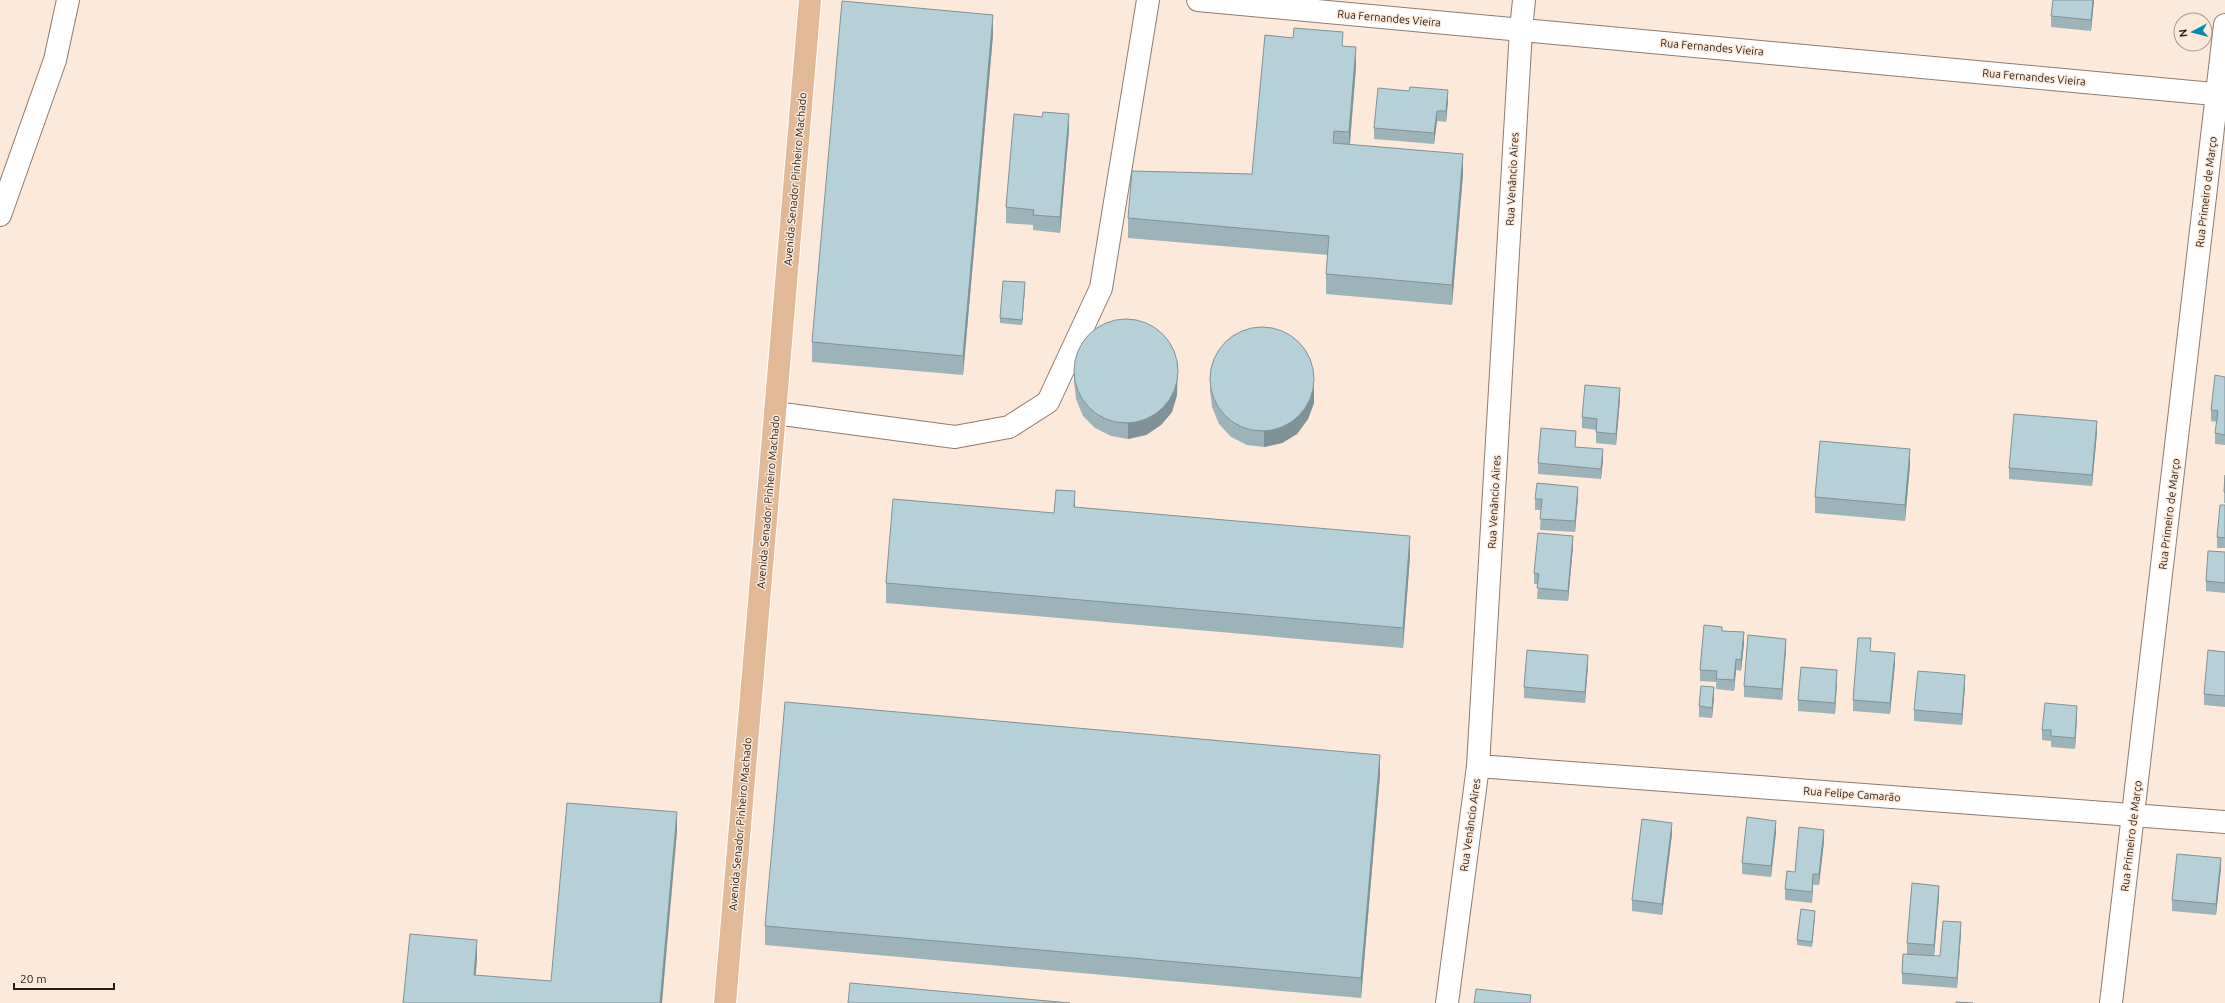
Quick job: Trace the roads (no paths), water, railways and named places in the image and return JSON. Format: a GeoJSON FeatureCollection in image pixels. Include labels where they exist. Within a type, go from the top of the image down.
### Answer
{"type":"FeatureCollection","features":[{"type":"Feature","properties":{"kind":"main road","name":"Avenida Senador Pinheiro Machado"},"geometry":{"type":"LineString","coordinates":[[725,1003],[810,0]]}},
{"type":"Feature","properties":{"kind":"street"},"geometry":{"type":"LineString","coordinates":[[0,215],[55,60],[68,0]]}},
{"type":"Feature","properties":{"kind":"street"},"geometry":{"type":"LineString","coordinates":[[775,413],[955,437],[1009,427],[1048,402],[1101,288],[1148,0]]}},
{"type":"Feature","properties":{"kind":"street","name":"Rua Fernandes Vieira"},"geometry":{"type":"LineString","coordinates":[[1198,0],[2221,94]]}},
{"type":"Feature","properties":{"kind":"street","name":"Rua Venâncio Aires"},"geometry":{"type":"LineString","coordinates":[[1447,1003],[1478,766],[1524,0]]}},
{"type":"Feature","properties":{"kind":"street","name":"Rua Primeiro de Março"},"geometry":{"type":"LineString","coordinates":[[2111,1003],[2221,94],[2225,25]]}},
{"type":"Feature","properties":{"kind":"street","name":"Rua Felipe Camarão"},"geometry":{"type":"LineString","coordinates":[[1478,766],[2225,822]]}}]}
